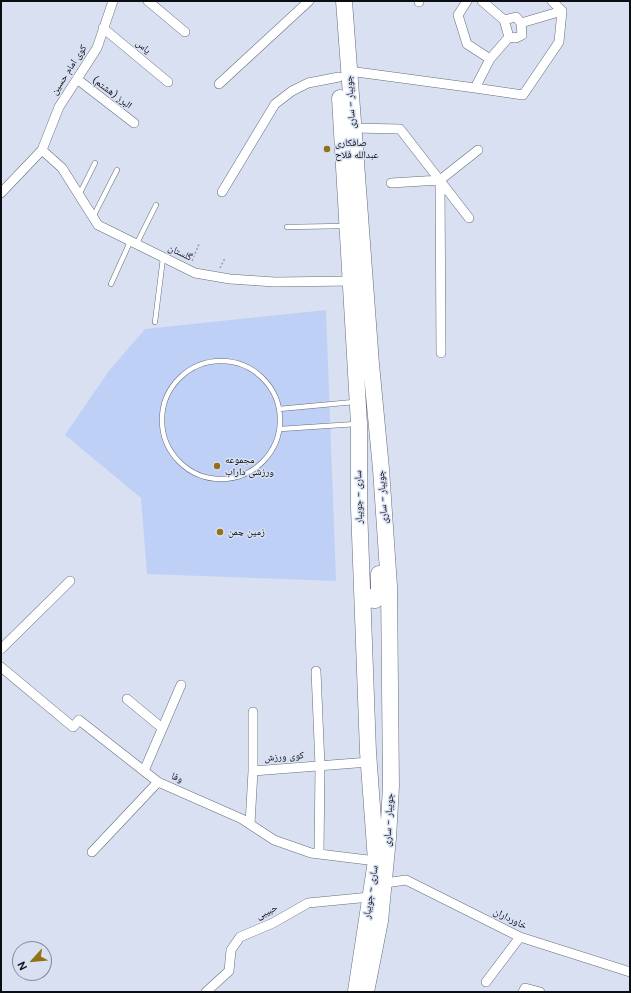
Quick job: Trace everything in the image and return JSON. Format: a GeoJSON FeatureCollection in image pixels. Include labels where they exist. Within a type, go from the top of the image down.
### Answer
{"type":"FeatureCollection","features":[{"type":"Feature","properties":{"kind":"highway","name":"ساری - جویبار"},"geometry":{"type":"LineString","coordinates":[[335,1],[344,74],[348,226],[359,424],[359,507],[369,762],[376,861],[356,992]]}},
{"type":"Feature","properties":{"kind":"highway","name":"جویبار - ساری"},"geometry":{"type":"LineString","coordinates":[[344,1],[344,74],[353,128],[370,364],[381,469],[390,586],[391,786],[385,883],[380,921],[366,992]]}},
{"type":"Feature","properties":{"kind":"highway"},"geometry":{"type":"LineString","coordinates":[[363,593],[369,600],[375,600],[379,594],[375,493],[381,469]]}},
{"type":"Feature","properties":{"kind":"highway"},"geometry":{"type":"LineString","coordinates":[[367,706],[371,694],[373,676],[371,636],[375,630],[381,627],[386,631],[390,641]]}},
{"type":"Feature","properties":{"kind":"street","name":"کوی امام حسین"},"geometry":{"type":"LineString","coordinates":[[42,150],[59,106],[97,48],[113,1]]}},
{"type":"Feature","properties":{"kind":"street"},"geometry":{"type":"LineString","coordinates":[[148,1],[185,32]]}},
{"type":"Feature","properties":{"kind":"street"},"geometry":{"type":"LineString","coordinates":[[219,84],[309,1]]}},
{"type":"Feature","properties":{"kind":"street"},"geometry":{"type":"LineString","coordinates":[[467,1],[458,16],[466,44],[490,60]]}},
{"type":"Feature","properties":{"kind":"street"},"geometry":{"type":"LineString","coordinates":[[482,1],[504,20],[509,37]]}},
{"type":"Feature","properties":{"kind":"street"},"geometry":{"type":"LineString","coordinates":[[552,1],[562,11]]}},
{"type":"Feature","properties":{"kind":"street"},"geometry":{"type":"LineString","coordinates":[[222,192],[275,104],[292,91],[308,83],[344,74],[475,88],[524,95],[559,42],[562,11]]}},
{"type":"Feature","properties":{"kind":"street"},"geometry":{"type":"LineString","coordinates":[[521,23],[562,11]]}},
{"type":"Feature","properties":{"kind":"street"},"geometry":{"type":"LineString","coordinates":[[504,20],[516,17],[521,23],[522,35],[516,38],[509,37]]}},
{"type":"Feature","properties":{"kind":"street","name":"یاس"},"geometry":{"type":"LineString","coordinates":[[103,28],[168,82]]}},
{"type":"Feature","properties":{"kind":"street"},"geometry":{"type":"LineString","coordinates":[[475,88],[490,60],[509,37]]}},
{"type":"Feature","properties":{"kind":"street","name":"البرز (هشتم)"},"geometry":{"type":"LineString","coordinates":[[77,79],[134,123]]}},
{"type":"Feature","properties":{"kind":"street"},"geometry":{"type":"LineString","coordinates":[[353,128],[400,129],[470,218]]}},
{"type":"Feature","properties":{"kind":"street"},"geometry":{"type":"LineString","coordinates":[[1,193],[42,150]]}},
{"type":"Feature","properties":{"kind":"street","name":"گلستان"},"geometry":{"type":"LineString","coordinates":[[42,150],[62,168],[78,196],[98,225],[195,273],[275,282],[352,281]]}},
{"type":"Feature","properties":{"kind":"street"},"geometry":{"type":"LineString","coordinates":[[391,183],[440,180],[478,150]]}},
{"type":"Feature","properties":{"kind":"street"},"geometry":{"type":"LineString","coordinates":[[440,180],[441,353]]}},
{"type":"Feature","properties":{"kind":"street"},"geometry":{"type":"LineString","coordinates":[[1,649],[70,581]]}},
{"type":"Feature","properties":{"kind":"street","name":"وفا"},"geometry":{"type":"LineString","coordinates":[[1,667],[73,727],[79,720],[158,782],[199,799],[250,824],[274,840],[310,853],[376,861]]}},
{"type":"Feature","properties":{"kind":"street"},"geometry":{"type":"LineString","coordinates":[[316,671],[320,766],[319,854]]}},
{"type":"Feature","properties":{"kind":"street"},"geometry":{"type":"LineString","coordinates":[[144,771],[181,685]]}},
{"type":"Feature","properties":{"kind":"street"},"geometry":{"type":"LineString","coordinates":[[127,700],[162,728]]}},
{"type":"Feature","properties":{"kind":"street"},"geometry":{"type":"LineString","coordinates":[[253,712],[253,771]]}},
{"type":"Feature","properties":{"kind":"street","name":"کوی ورزش"},"geometry":{"type":"LineString","coordinates":[[250,824],[253,771],[369,762]]}},
{"type":"Feature","properties":{"kind":"street"},"geometry":{"type":"LineString","coordinates":[[92,852],[158,782]]}},
{"type":"Feature","properties":{"kind":"street","name":"خاورداران"},"geometry":{"type":"LineString","coordinates":[[385,883],[406,880],[520,937],[630,972]]}},
{"type":"Feature","properties":{"kind":"street","name":"حبیبی"},"geometry":{"type":"LineString","coordinates":[[206,992],[229,971],[231,950],[240,936],[273,923],[308,903],[370,897]]}},
{"type":"Feature","properties":{"kind":"street"},"geometry":{"type":"LineString","coordinates":[[486,982],[520,937]]}},
{"type":"Feature","properties":{"kind":"street"},"geometry":{"type":"LineString","coordinates":[[523,992],[525,988],[540,992]]}},
{"type":"Feature","properties":{"kind":"lane"},"geometry":{"type":"LineString","coordinates":[[78,196],[96,163]]}},
{"type":"Feature","properties":{"kind":"lane"},"geometry":{"type":"LineString","coordinates":[[92,217],[117,170]]}},
{"type":"Feature","properties":{"kind":"lane"},"geometry":{"type":"LineString","coordinates":[[111,284],[156,205]]}},
{"type":"Feature","properties":{"kind":"lane"},"geometry":{"type":"LineString","coordinates":[[287,227],[348,226]]}},
{"type":"Feature","properties":{"kind":"lane"},"geometry":{"type":"LineString","coordinates":[[155,322],[163,258]]}},
{"type":"Feature","properties":{"kind":"lane"},"geometry":{"type":"LineString","coordinates":[[223,360],[242,364],[260,374],[272,390],[279,409],[280,429],[273,448],[261,464],[244,475],[226,479],[207,478],[190,470],[175,458],[166,442],[161,423],[163,404],[171,387],[185,372],[203,363],[223,360]]}},
{"type":"Feature","properties":{"kind":"lane"},"geometry":{"type":"LineString","coordinates":[[279,409],[358,402]]}},
{"type":"Feature","properties":{"kind":"lane"},"geometry":{"type":"LineString","coordinates":[[280,429],[359,424]]}},
{"type":"Feature","properties":{"kind":"path"},"geometry":{"type":"LineString","coordinates":[[188,270],[199,244]]}},
{"type":"Feature","properties":{"kind":"path"},"geometry":{"type":"LineString","coordinates":[[215,276],[224,258]]}},
{"type":"Feature","properties":{"kind":"shaded area","name":"مجموعه ورزشی داراب"},"geometry":{"type":"Polygon","coordinates":[[[326,310],[336,581],[147,574],[141,498],[65,435],[108,372],[145,329],[326,310]]]}},
{"type":"Feature","properties":{"kind":"place","name":"صافکاری عبدالله فلاح"},"geometry":{"type":"Point","coordinates":[327,149]}},
{"type":"Feature","properties":{"kind":"place","name":"مجموعه ورزشی داراب"},"geometry":{"type":"Point","coordinates":[217,466]}},
{"type":"Feature","properties":{"kind":"place","name":"زمین چمن"},"geometry":{"type":"Point","coordinates":[220,532]}}]}
